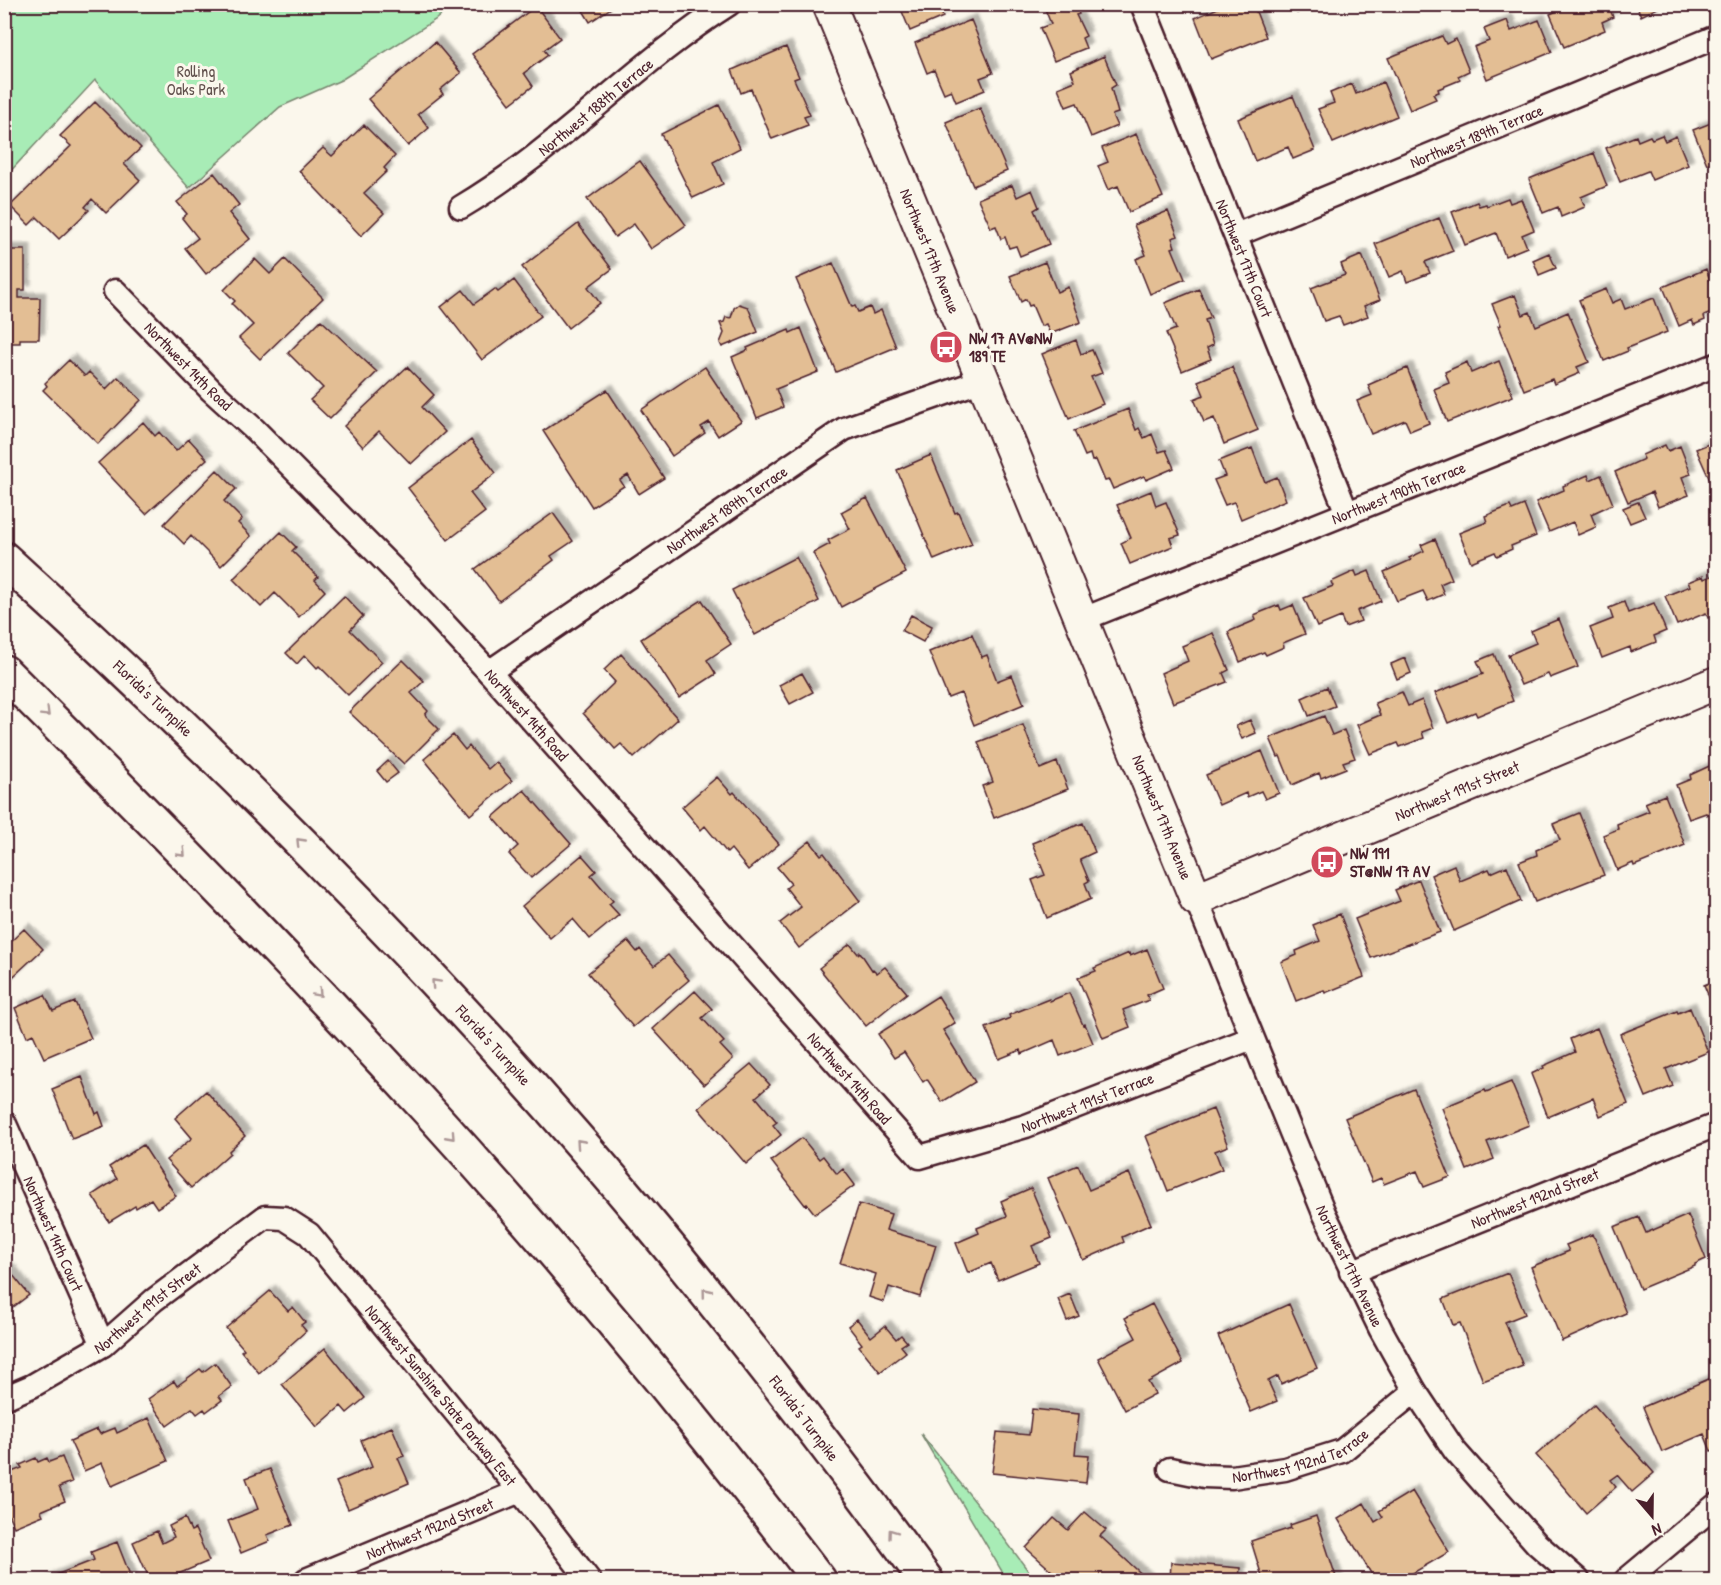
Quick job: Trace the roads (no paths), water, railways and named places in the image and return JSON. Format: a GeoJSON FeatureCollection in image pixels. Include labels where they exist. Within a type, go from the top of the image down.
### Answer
{"type":"FeatureCollection","features":[{"type":"Feature","properties":{"kind":"highway","name":"Florida's Turnpike"},"geometry":{"type":"LineString","coordinates":[[4,559],[230,771],[389,934],[505,1058],[647,1221],[742,1338],[926,1581]]}},
{"type":"Feature","properties":{"kind":"highway"},"geometry":{"type":"LineString","coordinates":[[4,672],[262,935],[426,1108],[608,1316],[752,1492],[819,1581]]}},
{"type":"Feature","properties":{"kind":"highway"},"geometry":{"type":"LineString","coordinates":[[752,1492],[802,1581]]}},
{"type":"Feature","properties":{"kind":"street","name":"Northwest 188th Terrace"},"geometry":{"type":"LineString","coordinates":[[461,207],[499,185],[689,32],[729,4]]}},
{"type":"Feature","properties":{"kind":"street","name":"Northwest 17th Avenue"},"geometry":{"type":"LineString","coordinates":[[829,4],[1324,1213],[1351,1272],[1415,1391],[1455,1451],[1538,1544],[1578,1581]]}},
{"type":"Feature","properties":{"kind":"street","name":"Northwest 17th Court"},"geometry":{"type":"LineString","coordinates":[[1142,4],[1347,513]]}},
{"type":"Feature","properties":{"kind":"street","name":"Northwest 189th Terrace"},"geometry":{"type":"LineString","coordinates":[[1236,235],[1716,37]]}},
{"type":"Feature","properties":{"kind":"street","name":"Northwest 14th Road"},"geometry":{"type":"LineString","coordinates":[[115,291],[211,390],[255,430],[399,575],[489,672],[920,1157]]}},
{"type":"Feature","properties":{"kind":"street","name":"Northwest 190th Terrace"},"geometry":{"type":"LineString","coordinates":[[1081,620],[1716,364]]}},
{"type":"Feature","properties":{"kind":"street","name":"Northwest 189th Terrace"},"geometry":{"type":"LineString","coordinates":[[489,672],[844,429],[983,380]]}},
{"type":"Feature","properties":{"kind":"street","name":"Northwest 191st Street"},"geometry":{"type":"LineString","coordinates":[[1196,899],[1716,683]]}},
{"type":"Feature","properties":{"kind":"street","name":"Northwest 191st Terrace"},"geometry":{"type":"LineString","coordinates":[[920,1157],[1026,1126],[1252,1038]]}},
{"type":"Feature","properties":{"kind":"street","name":"Northwest 14th Court"},"geometry":{"type":"LineString","coordinates":[[4,1122],[103,1345]]}},
{"type":"Feature","properties":{"kind":"street","name":"Northwest 192nd Street"},"geometry":{"type":"LineString","coordinates":[[1351,1272],[1716,1125]]}},
{"type":"Feature","properties":{"kind":"street","name":"Northwest 191st Street"},"geometry":{"type":"LineString","coordinates":[[4,1398],[32,1386],[103,1345],[154,1300],[265,1217],[284,1218]]}},
{"type":"Feature","properties":{"kind":"street","name":"Northwest Sunshine State Parkway East"},"geometry":{"type":"LineString","coordinates":[[284,1218],[309,1234],[520,1491],[589,1581]]}},
{"type":"Feature","properties":{"kind":"street","name":"Northwest 192nd Terrace"},"geometry":{"type":"LineString","coordinates":[[1170,1469],[1204,1476],[1232,1477],[1284,1469],[1342,1451],[1415,1391]]}},
{"type":"Feature","properties":{"kind":"street","name":"Northwest 192nd Street"},"geometry":{"type":"LineString","coordinates":[[306,1581],[520,1491]]}},
{"type":"Feature","properties":{"kind":"street"},"geometry":{"type":"LineString","coordinates":[[1626,1581],[1716,1505]]}},
{"type":"Feature","properties":{"kind":"place","name":"NW 17 AV@NW 189 TE"},"geometry":{"type":"Point","coordinates":[946,347]}},
{"type":"Feature","properties":{"kind":"place","name":"NW 191 ST@NW 17 AV"},"geometry":{"type":"Point","coordinates":[1327,862]}},
{"type":"Feature","properties":{"kind":"park label","name":"Rolling Oaks Park"},"geometry":{"type":"Point","coordinates":[196,80]}}]}
